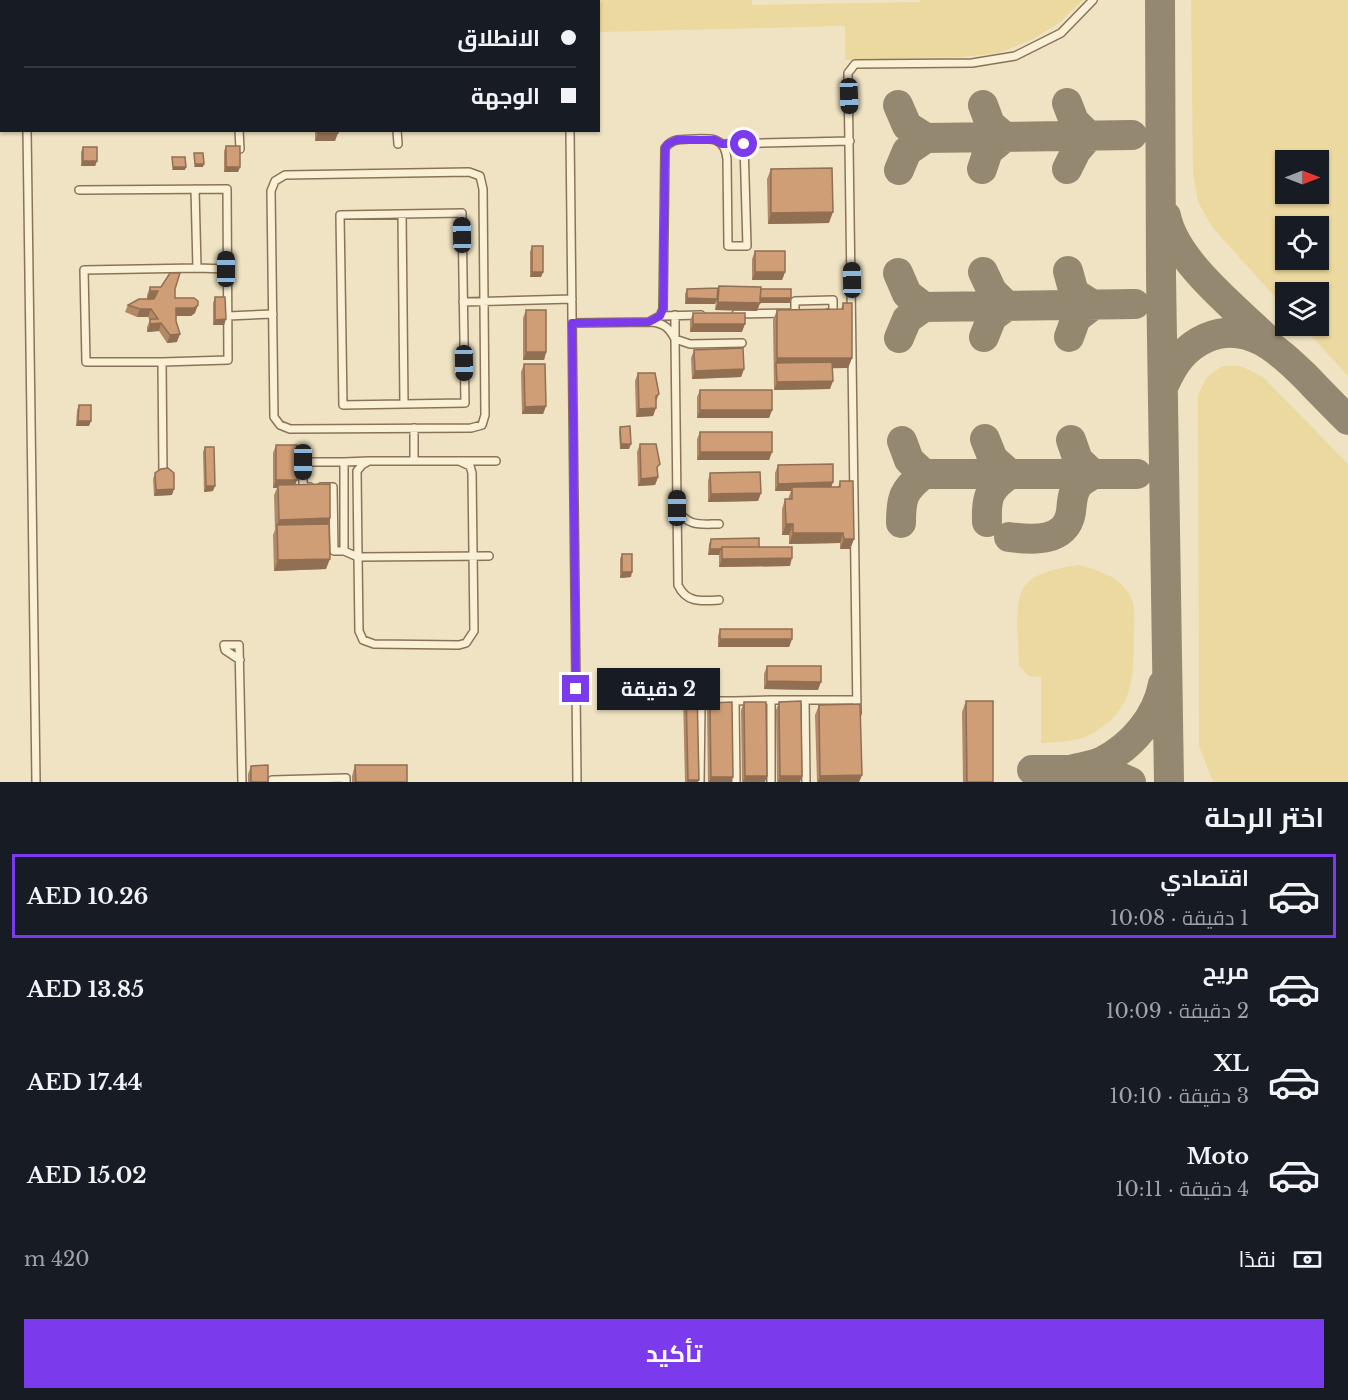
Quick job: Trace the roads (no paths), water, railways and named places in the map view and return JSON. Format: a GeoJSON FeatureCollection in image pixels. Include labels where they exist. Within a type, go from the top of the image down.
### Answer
{"type":"FeatureCollection","features":[{"type":"Feature","properties":{"kind":"lane"},"geometry":{"type":"LineString","coordinates":[[857,723],[848,73],[855,64],[972,63],[1015,56],[1061,33],[1093,0]]}},
{"type":"Feature","properties":{"kind":"lane"},"geometry":{"type":"LineString","coordinates":[[27,132],[36,782]]}},
{"type":"Feature","properties":{"kind":"lane"},"geometry":{"type":"LineString","coordinates":[[239,132],[240,148]]}},
{"type":"Feature","properties":{"kind":"lane"},"geometry":{"type":"LineString","coordinates":[[398,132],[398,144]]}},
{"type":"Feature","properties":{"kind":"lane"},"geometry":{"type":"LineString","coordinates":[[570,132],[577,782]]}},
{"type":"Feature","properties":{"kind":"lane"},"geometry":{"type":"LineString","coordinates":[[660,316],[663,309],[665,148],[676,140],[715,140],[722,144],[728,159],[728,246],[747,246],[744,144]]}},
{"type":"Feature","properties":{"kind":"lane"},"geometry":{"type":"LineString","coordinates":[[722,144],[850,141]]}},
{"type":"Feature","properties":{"kind":"lane"},"geometry":{"type":"LineString","coordinates":[[469,172],[480,176],[483,189],[484,301],[485,415],[482,425],[471,428],[290,429],[280,425],[274,417],[271,191],[275,180],[285,175],[469,172]]}},
{"type":"Feature","properties":{"kind":"lane"},"geometry":{"type":"LineString","coordinates":[[195,189],[197,268]]}},
{"type":"Feature","properties":{"kind":"lane"},"geometry":{"type":"LineString","coordinates":[[79,190],[226,189],[228,360],[86,362],[84,270],[226,269]]}},
{"type":"Feature","properties":{"kind":"lane"},"geometry":{"type":"LineString","coordinates":[[462,213],[464,302],[465,403],[343,405],[340,214],[462,213]]}},
{"type":"Feature","properties":{"kind":"lane"},"geometry":{"type":"LineString","coordinates":[[402,214],[404,404]]}},
{"type":"Feature","properties":{"kind":"lane"},"geometry":{"type":"LineString","coordinates":[[464,302],[572,299]]}},
{"type":"Feature","properties":{"kind":"lane"},"geometry":{"type":"LineString","coordinates":[[795,313],[795,301],[833,300],[833,313],[823,313]]}},
{"type":"Feature","properties":{"kind":"lane"},"geometry":{"type":"LineString","coordinates":[[730,314],[805,313]]}},
{"type":"Feature","properties":{"kind":"lane"},"geometry":{"type":"LineString","coordinates":[[228,316],[273,314]]}},
{"type":"Feature","properties":{"kind":"lane"},"geometry":{"type":"LineString","coordinates":[[675,315],[678,585],[681,593],[689,599],[719,600]]}},
{"type":"Feature","properties":{"kind":"lane"},"geometry":{"type":"LineString","coordinates":[[649,322],[660,316],[708,315]]}},
{"type":"Feature","properties":{"kind":"lane"},"geometry":{"type":"LineString","coordinates":[[572,323],[663,323],[675,339],[690,344],[742,343]]}},
{"type":"Feature","properties":{"kind":"lane"},"geometry":{"type":"LineString","coordinates":[[162,362],[163,474]]}},
{"type":"Feature","properties":{"kind":"lane"},"geometry":{"type":"LineString","coordinates":[[414,428],[414,461]]}},
{"type":"Feature","properties":{"kind":"lane"},"geometry":{"type":"LineString","coordinates":[[369,461],[357,471],[359,631],[363,640],[374,645],[459,645],[466,643],[474,631],[472,473],[470,466],[459,461]]}},
{"type":"Feature","properties":{"kind":"lane"},"geometry":{"type":"LineString","coordinates":[[489,556],[358,557],[344,551],[334,551],[333,487],[303,487],[303,462],[496,461]]}},
{"type":"Feature","properties":{"kind":"lane"},"geometry":{"type":"LineString","coordinates":[[344,462],[344,551]]}},
{"type":"Feature","properties":{"kind":"lane"},"geometry":{"type":"LineString","coordinates":[[677,508],[683,518],[691,523],[719,524]]}},
{"type":"Feature","properties":{"kind":"lane"},"geometry":{"type":"LineString","coordinates":[[240,660],[242,782]]}},
{"type":"Feature","properties":{"kind":"lane"},"geometry":{"type":"LineString","coordinates":[[771,700],[771,782]]}},
{"type":"Feature","properties":{"kind":"lane"},"geometry":{"type":"LineString","coordinates":[[805,700],[806,782]]}},
{"type":"Feature","properties":{"kind":"lane"},"geometry":{"type":"LineString","coordinates":[[700,782],[701,708],[711,701],[857,700]]}},
{"type":"Feature","properties":{"kind":"lane"},"geometry":{"type":"LineString","coordinates":[[735,701],[736,782]]}},
{"type":"Feature","properties":{"kind":"lane"},"geometry":{"type":"LineString","coordinates":[[272,782],[272,780],[346,778],[346,782]]}}]}
